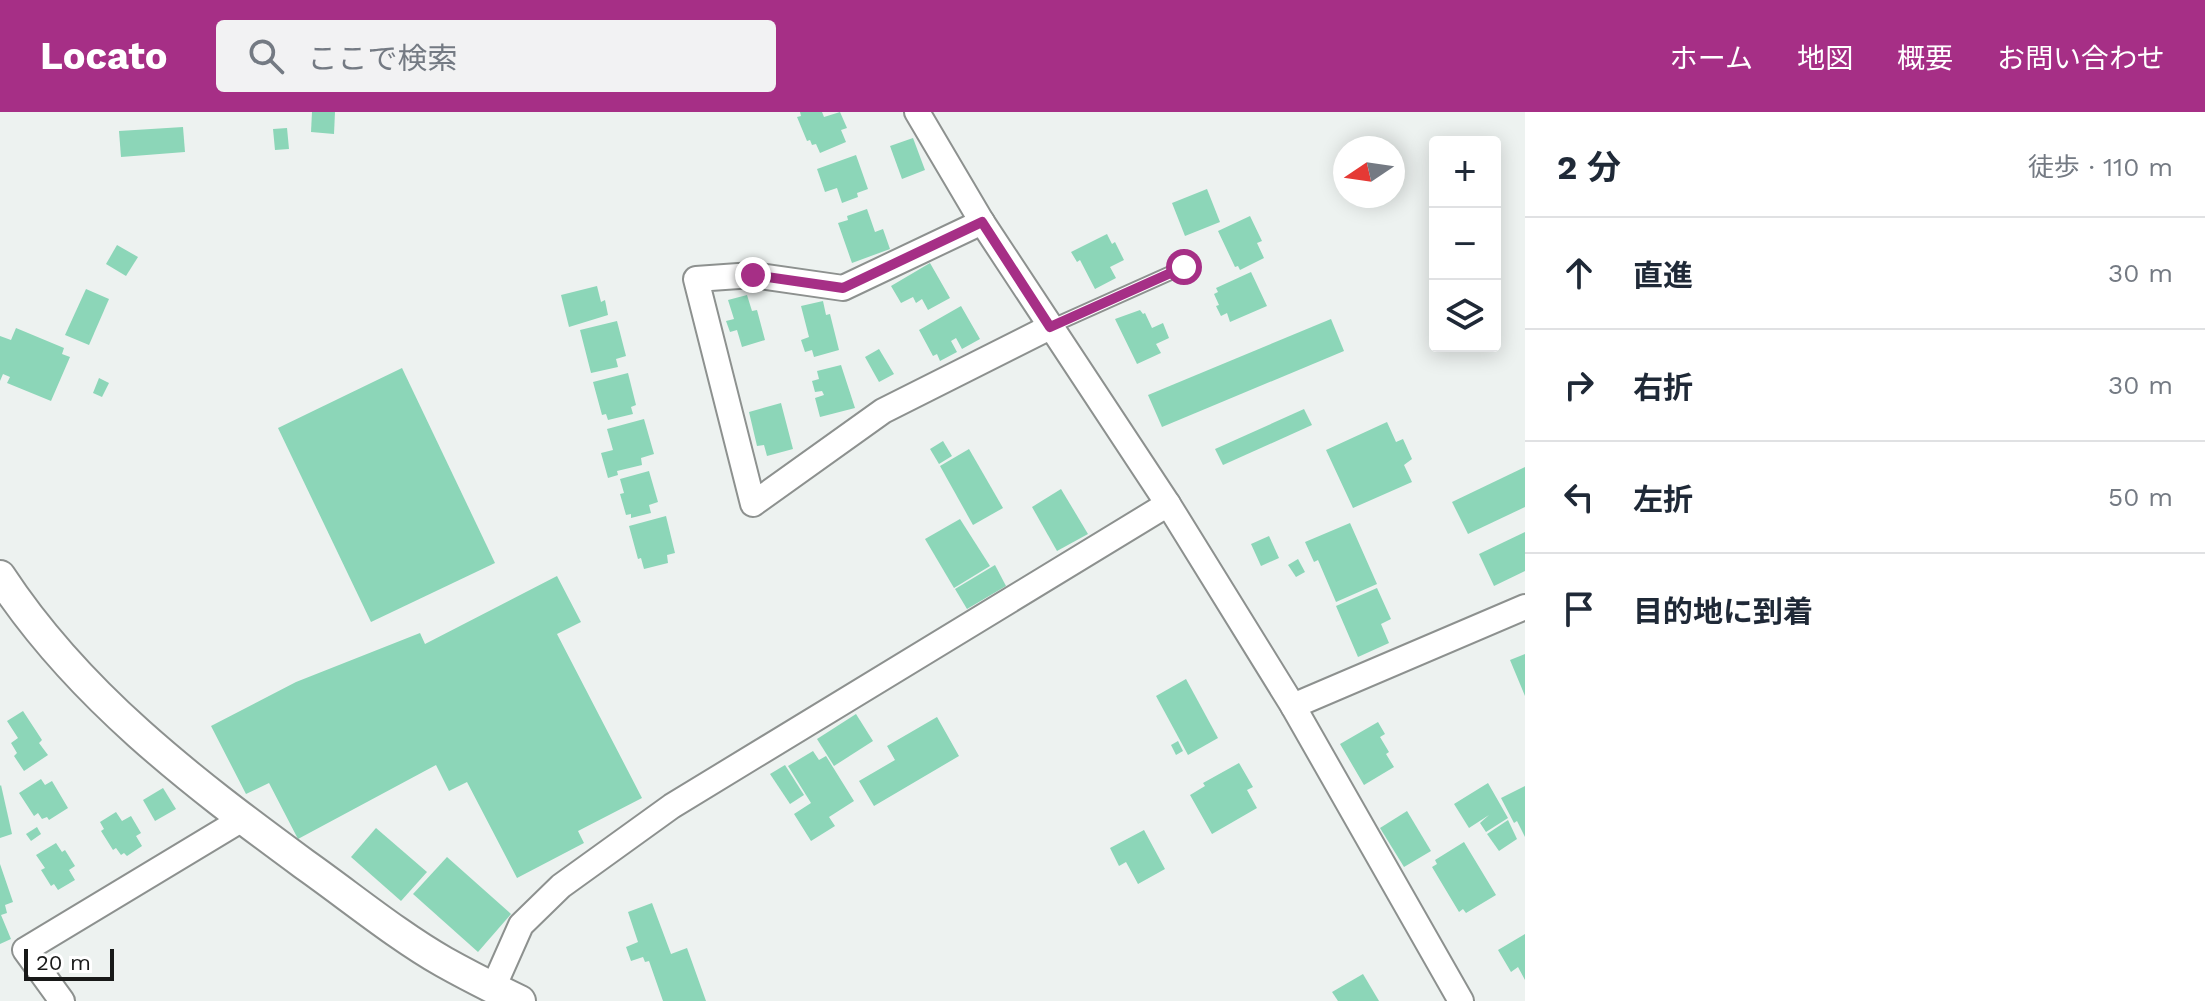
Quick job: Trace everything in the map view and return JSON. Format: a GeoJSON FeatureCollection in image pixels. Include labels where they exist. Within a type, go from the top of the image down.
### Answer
{"type":"FeatureCollection","features":[{"type":"Feature","properties":{"kind":"street"},"geometry":{"type":"LineString","coordinates":[[917,112],[982,222],[1168,504],[1293,706],[1461,1001]]}},
{"type":"Feature","properties":{"kind":"street"},"geometry":{"type":"LineString","coordinates":[[982,222],[843,288],[753,275],[696,279],[753,504],[883,411],[1050,327]]}},
{"type":"Feature","properties":{"kind":"street"},"geometry":{"type":"LineString","coordinates":[[3,587],[53,648],[100,699],[142,738],[244,818],[442,961],[500,997],[521,925],[561,886],[672,806],[1168,504]]}},
{"type":"Feature","properties":{"kind":"street"},"geometry":{"type":"LineString","coordinates":[[1293,706],[1525,607]]}},
{"type":"Feature","properties":{"kind":"street"},"geometry":{"type":"LineString","coordinates":[[62,1001],[25,950],[244,818]]}},
{"type":"Feature","properties":{"kind":"lane"},"geometry":{"type":"LineString","coordinates":[[1050,327],[1184,267]]}},
{"type":"Feature","properties":{"kind":"building"},"geometry":{"type":"Polygon","coordinates":[[[312,112],[335,112],[334,134],[311,132],[312,112]]]}},
{"type":"Feature","properties":{"kind":"building"},"geometry":{"type":"Polygon","coordinates":[[[800,112],[822,112],[824,117],[840,112],[847,128],[841,130],[846,142],[820,153],[816,144],[807,141],[797,117],[801,116],[800,112]]]}},
{"type":"Feature","properties":{"kind":"building"},"geometry":{"type":"Polygon","coordinates":[[[183,127],[185,152],[121,157],[119,131],[183,127]]]}},
{"type":"Feature","properties":{"kind":"building"},"geometry":{"type":"Polygon","coordinates":[[[287,128],[289,149],[275,150],[273,129],[287,128]]]}},
{"type":"Feature","properties":{"kind":"building"},"geometry":{"type":"Polygon","coordinates":[[[913,138],[925,170],[902,179],[890,146],[913,138]]]}},
{"type":"Feature","properties":{"kind":"building"},"geometry":{"type":"Polygon","coordinates":[[[856,155],[868,189],[842,203],[837,188],[825,192],[817,169],[856,155]]]}},
{"type":"Feature","properties":{"kind":"building"},"geometry":{"type":"Polygon","coordinates":[[[1207,189],[1220,222],[1185,236],[1172,203],[1207,189]]]}},
{"type":"Feature","properties":{"kind":"building"},"geometry":{"type":"Polygon","coordinates":[[[867,209],[875,232],[883,229],[890,249],[852,263],[838,223],[867,209]]]}},
{"type":"Feature","properties":{"kind":"building"},"geometry":{"type":"Polygon","coordinates":[[[1250,216],[1262,241],[1257,243],[1264,258],[1240,270],[1238,266],[1235,267],[1218,231],[1250,216]]]}},
{"type":"Feature","properties":{"kind":"building"},"geometry":{"type":"Polygon","coordinates":[[[1107,234],[1124,260],[1110,267],[1116,278],[1095,289],[1080,260],[1077,262],[1071,252],[1107,234]]]}},
{"type":"Feature","properties":{"kind":"building"},"geometry":{"type":"Polygon","coordinates":[[[117,245],[138,257],[126,276],[106,264],[117,245]]]}},
{"type":"Feature","properties":{"kind":"building"},"geometry":{"type":"Polygon","coordinates":[[[930,263],[950,298],[928,310],[922,299],[916,303],[913,297],[901,303],[891,286],[930,263]]]}},
{"type":"Feature","properties":{"kind":"building"},"geometry":{"type":"Polygon","coordinates":[[[1251,272],[1267,306],[1230,322],[1227,313],[1221,316],[1216,306],[1219,305],[1214,294],[1218,292],[1216,288],[1251,272]]]}},
{"type":"Feature","properties":{"kind":"building"},"geometry":{"type":"Polygon","coordinates":[[[597,286],[601,302],[605,300],[608,315],[569,327],[561,295],[597,286]]]}},
{"type":"Feature","properties":{"kind":"building"},"geometry":{"type":"Polygon","coordinates":[[[86,289],[109,299],[89,345],[65,335],[86,289]]]}},
{"type":"Feature","properties":{"kind":"building"},"geometry":{"type":"Polygon","coordinates":[[[747,295],[752,311],[757,310],[765,340],[742,347],[737,330],[730,332],[726,321],[734,319],[728,300],[747,295]]]}},
{"type":"Feature","properties":{"kind":"building"},"geometry":{"type":"Polygon","coordinates":[[[823,301],[826,315],[830,314],[839,350],[814,357],[812,350],[805,352],[801,340],[809,337],[801,306],[823,301]]]}},
{"type":"Feature","properties":{"kind":"building"},"geometry":{"type":"Polygon","coordinates":[[[961,306],[980,339],[962,349],[956,338],[951,341],[957,352],[940,361],[937,354],[933,356],[919,330],[961,306]]]}},
{"type":"Feature","properties":{"kind":"building"},"geometry":{"type":"Polygon","coordinates":[[[1140,310],[1145,313],[1152,328],[1163,323],[1169,338],[1156,344],[1161,353],[1137,364],[1115,319],[1140,310]]]}},
{"type":"Feature","properties":{"kind":"building"},"geometry":{"type":"Polygon","coordinates":[[[1331,319],[1344,351],[1162,427],[1148,395],[1331,319]]]}},
{"type":"Feature","properties":{"kind":"building"},"geometry":{"type":"Polygon","coordinates":[[[617,321],[626,356],[616,359],[618,367],[591,373],[580,330],[617,321]]]}},
{"type":"Feature","properties":{"kind":"building"},"geometry":{"type":"Polygon","coordinates":[[[16,328],[64,348],[62,354],[70,357],[51,401],[7,383],[10,377],[3,374],[0,381],[0,336],[11,340],[16,328]]]}},
{"type":"Feature","properties":{"kind":"building"},"geometry":{"type":"Polygon","coordinates":[[[879,349],[894,374],[879,382],[865,357],[879,349]]]}},
{"type":"Feature","properties":{"kind":"building"},"geometry":{"type":"Polygon","coordinates":[[[841,365],[855,408],[820,417],[815,398],[824,395],[822,391],[815,392],[812,381],[819,379],[817,371],[841,365]]]}},
{"type":"Feature","properties":{"kind":"building"},"geometry":{"type":"Polygon","coordinates":[[[402,368],[495,563],[371,622],[278,428],[402,368]]]}},
{"type":"Feature","properties":{"kind":"building"},"geometry":{"type":"Polygon","coordinates":[[[628,373],[636,405],[631,407],[633,414],[608,420],[606,414],[602,415],[593,382],[628,373]]]}},
{"type":"Feature","properties":{"kind":"building"},"geometry":{"type":"Polygon","coordinates":[[[99,378],[109,383],[102,397],[93,393],[99,378]]]}},
{"type":"Feature","properties":{"kind":"building"},"geometry":{"type":"Polygon","coordinates":[[[781,403],[793,449],[767,456],[764,445],[757,446],[749,412],[781,403]]]}},
{"type":"Feature","properties":{"kind":"building"},"geometry":{"type":"Polygon","coordinates":[[[1304,409],[1312,425],[1223,465],[1215,449],[1304,409]]]}},
{"type":"Feature","properties":{"kind":"building"},"geometry":{"type":"Polygon","coordinates":[[[644,419],[654,454],[641,458],[642,465],[617,471],[618,475],[608,478],[601,453],[613,450],[607,429],[644,419]]]}},
{"type":"Feature","properties":{"kind":"building"},"geometry":{"type":"Polygon","coordinates":[[[1387,422],[1396,442],[1403,439],[1412,459],[1404,465],[1412,482],[1353,508],[1326,450],[1387,422]]]}},
{"type":"Feature","properties":{"kind":"building"},"geometry":{"type":"Polygon","coordinates":[[[943,441],[952,456],[939,464],[930,449],[943,441]]]}},
{"type":"Feature","properties":{"kind":"building"},"geometry":{"type":"Polygon","coordinates":[[[969,449],[1003,508],[973,525],[940,466],[969,449]]]}},
{"type":"Feature","properties":{"kind":"building"},"geometry":{"type":"Polygon","coordinates":[[[1525,467],[1525,507],[1468,534],[1452,502],[1525,467]]]}},
{"type":"Feature","properties":{"kind":"building"},"geometry":{"type":"Polygon","coordinates":[[[649,471],[658,502],[649,505],[651,513],[631,518],[631,514],[626,515],[620,494],[624,493],[620,479],[649,471]]]}},
{"type":"Feature","properties":{"kind":"building"},"geometry":{"type":"Polygon","coordinates":[[[1061,489],[1088,534],[1057,551],[1032,507],[1061,489]]]}},
{"type":"Feature","properties":{"kind":"building"},"geometry":{"type":"Polygon","coordinates":[[[666,516],[675,553],[667,555],[668,563],[644,569],[629,526],[666,516]]]}},
{"type":"Feature","properties":{"kind":"building"},"geometry":{"type":"Polygon","coordinates":[[[960,519],[990,566],[954,588],[925,539],[960,519]]]}},
{"type":"Feature","properties":{"kind":"building"},"geometry":{"type":"Polygon","coordinates":[[[1350,523],[1377,584],[1336,602],[1318,560],[1314,562],[1305,542],[1350,523]]]}},
{"type":"Feature","properties":{"kind":"building"},"geometry":{"type":"Polygon","coordinates":[[[1525,532],[1525,571],[1494,586],[1479,554],[1525,532]]]}},
{"type":"Feature","properties":{"kind":"building"},"geometry":{"type":"Polygon","coordinates":[[[1269,536],[1279,558],[1261,566],[1251,544],[1269,536]]]}},
{"type":"Feature","properties":{"kind":"building"},"geometry":{"type":"Polygon","coordinates":[[[1298,559],[1305,572],[1296,577],[1288,565],[1298,559]]]}},
{"type":"Feature","properties":{"kind":"building"},"geometry":{"type":"Polygon","coordinates":[[[995,565],[1006,586],[967,609],[955,589],[995,565]]]}},
{"type":"Feature","properties":{"kind":"building"},"geometry":{"type":"Polygon","coordinates":[[[557,576],[581,622],[557,634],[642,798],[578,831],[584,843],[517,878],[467,782],[449,791],[436,765],[298,839],[269,783],[246,794],[211,726],[296,682],[420,633],[425,644],[557,576]]]}},
{"type":"Feature","properties":{"kind":"building"},"geometry":{"type":"Polygon","coordinates":[[[1377,588],[1391,619],[1381,624],[1389,643],[1358,657],[1336,606],[1377,588]]]}},
{"type":"Feature","properties":{"kind":"building"},"geometry":{"type":"Polygon","coordinates":[[[1525,654],[1525,696],[1510,660],[1525,654]]]}},
{"type":"Feature","properties":{"kind":"building"},"geometry":{"type":"Polygon","coordinates":[[[1186,679],[1218,738],[1188,755],[1156,696],[1186,679]]]}},
{"type":"Feature","properties":{"kind":"building"},"geometry":{"type":"Polygon","coordinates":[[[23,711],[48,755],[24,771],[14,756],[17,753],[11,743],[18,738],[7,721],[23,711]]]}},
{"type":"Feature","properties":{"kind":"building"},"geometry":{"type":"Polygon","coordinates":[[[856,714],[873,741],[834,766],[817,739],[856,714]]]}},
{"type":"Feature","properties":{"kind":"building"},"geometry":{"type":"Polygon","coordinates":[[[937,717],[959,756],[874,806],[859,781],[895,760],[887,746],[937,717]]]}},
{"type":"Feature","properties":{"kind":"building"},"geometry":{"type":"Polygon","coordinates":[[[1378,722],[1385,734],[1380,737],[1389,752],[1386,754],[1394,767],[1364,785],[1340,744],[1378,722]]]}},
{"type":"Feature","properties":{"kind":"building"},"geometry":{"type":"Polygon","coordinates":[[[1178,741],[1183,751],[1176,755],[1171,745],[1178,741]]]}},
{"type":"Feature","properties":{"kind":"building"},"geometry":{"type":"Polygon","coordinates":[[[813,751],[819,760],[826,756],[854,801],[829,817],[835,826],[811,841],[794,814],[811,803],[788,766],[813,751]]]}},
{"type":"Feature","properties":{"kind":"building"},"geometry":{"type":"Polygon","coordinates":[[[1239,763],[1253,787],[1247,790],[1257,808],[1212,834],[1190,795],[1205,786],[1203,783],[1239,763]]]}},
{"type":"Feature","properties":{"kind":"building"},"geometry":{"type":"Polygon","coordinates":[[[785,765],[804,795],[790,804],[770,774],[785,765]]]}},
{"type":"Feature","properties":{"kind":"building"},"geometry":{"type":"Polygon","coordinates":[[[41,779],[45,785],[52,781],[68,808],[49,820],[47,817],[42,819],[38,813],[34,816],[19,793],[41,779]]]}},
{"type":"Feature","properties":{"kind":"building"},"geometry":{"type":"Polygon","coordinates":[[[1488,783],[1508,818],[1486,832],[1480,823],[1489,815],[1469,828],[1454,804],[1488,783]]]}},
{"type":"Feature","properties":{"kind":"building"},"geometry":{"type":"Polygon","coordinates":[[[0,786],[12,834],[0,838],[0,786]]]}},
{"type":"Feature","properties":{"kind":"building"},"geometry":{"type":"Polygon","coordinates":[[[1525,786],[1525,837],[1501,798],[1525,786]]]}},
{"type":"Feature","properties":{"kind":"building"},"geometry":{"type":"Polygon","coordinates":[[[163,788],[176,809],[155,821],[143,800],[163,788]]]}},
{"type":"Feature","properties":{"kind":"building"},"geometry":{"type":"Polygon","coordinates":[[[1407,811],[1431,851],[1404,867],[1380,828],[1407,811]]]}},
{"type":"Feature","properties":{"kind":"building"},"geometry":{"type":"Polygon","coordinates":[[[116,812],[122,821],[131,816],[141,833],[136,836],[142,846],[127,856],[124,853],[121,855],[116,848],[113,850],[101,831],[104,829],[100,822],[116,812]]]}},
{"type":"Feature","properties":{"kind":"building"},"geometry":{"type":"Polygon","coordinates":[[[1508,820],[1517,839],[1499,851],[1487,834],[1508,820]]]}},
{"type":"Feature","properties":{"kind":"building"},"geometry":{"type":"Polygon","coordinates":[[[37,827],[41,834],[31,841],[26,834],[37,827]]]}},
{"type":"Feature","properties":{"kind":"building"},"geometry":{"type":"Polygon","coordinates":[[[376,828],[427,872],[401,901],[351,857],[376,828]]]}},
{"type":"Feature","properties":{"kind":"building"},"geometry":{"type":"Polygon","coordinates":[[[1144,830],[1165,869],[1138,884],[1126,862],[1119,866],[1110,848],[1144,830]]]}},
{"type":"Feature","properties":{"kind":"building"},"geometry":{"type":"Polygon","coordinates":[[[1464,842],[1496,895],[1466,913],[1463,909],[1459,912],[1432,867],[1437,864],[1435,860],[1464,842]]]}},
{"type":"Feature","properties":{"kind":"building"},"geometry":{"type":"Polygon","coordinates":[[[56,843],[62,852],[65,850],[75,866],[69,870],[75,880],[58,890],[54,884],[51,886],[41,870],[45,868],[36,855],[56,843]]]}},
{"type":"Feature","properties":{"kind":"building"},"geometry":{"type":"Polygon","coordinates":[[[447,857],[511,914],[478,952],[413,894],[447,857]]]}},
{"type":"Feature","properties":{"kind":"building"},"geometry":{"type":"Polygon","coordinates":[[[0,864],[13,902],[5,905],[7,913],[1,915],[11,939],[0,944],[0,864]]]}},
{"type":"Feature","properties":{"kind":"building"},"geometry":{"type":"Polygon","coordinates":[[[652,903],[671,954],[687,948],[706,1001],[663,1001],[649,961],[645,962],[643,957],[631,961],[626,947],[638,942],[628,912],[652,903]]]}},
{"type":"Feature","properties":{"kind":"building"},"geometry":{"type":"Polygon","coordinates":[[[1525,934],[1525,980],[1518,967],[1511,972],[1498,950],[1525,934]]]}},
{"type":"Feature","properties":{"kind":"building"},"geometry":{"type":"Polygon","coordinates":[[[1363,974],[1379,1001],[1338,1001],[1332,992],[1363,974]]]}},
{"type":"Feature","properties":{"kind":"route"},"geometry":{"type":"LineString","coordinates":[[753,275],[843,288],[982,222],[1050,327],[1184,267]]}}]}
